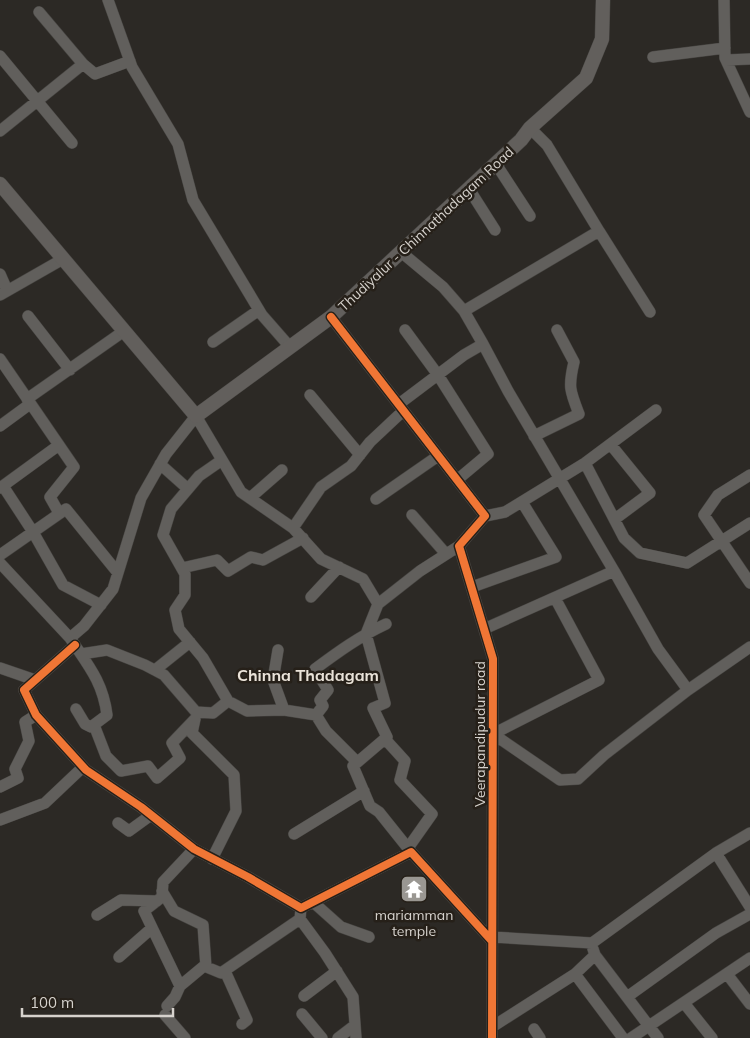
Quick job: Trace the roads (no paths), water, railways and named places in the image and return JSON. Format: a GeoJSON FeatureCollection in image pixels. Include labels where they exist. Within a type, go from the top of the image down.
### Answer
{"type":"FeatureCollection","features":[{"type":"Feature","properties":{"kind":"main road","name":"Thudiyalur - Chinnathadagam Road"},"geometry":{"type":"LineString","coordinates":[[196,416],[331,318],[496,164],[521,140],[530,128],[586,78],[602,39],[604,0]]}},
{"type":"Feature","properties":{"kind":"main road"},"geometry":{"type":"LineString","coordinates":[[2,191],[63,259],[196,416]]}},
{"type":"Feature","properties":{"kind":"street"},"geometry":{"type":"LineString","coordinates":[[108,0],[130,61],[178,144],[192,200],[259,310],[290,347]]}},
{"type":"Feature","properties":{"kind":"street"},"geometry":{"type":"LineString","coordinates":[[724,0],[726,60],[750,112]]}},
{"type":"Feature","properties":{"kind":"street"},"geometry":{"type":"LineString","coordinates":[[39,12],[83,64],[95,74],[130,61]]}},
{"type":"Feature","properties":{"kind":"street"},"geometry":{"type":"LineString","coordinates":[[653,57],[725,48]]}},
{"type":"Feature","properties":{"kind":"street"},"geometry":{"type":"LineString","coordinates":[[0,56],[72,143]]}},
{"type":"Feature","properties":{"kind":"street"},"geometry":{"type":"LineString","coordinates":[[726,60],[750,59]]}},
{"type":"Feature","properties":{"kind":"street"},"geometry":{"type":"LineString","coordinates":[[0,131],[83,64]]}},
{"type":"Feature","properties":{"kind":"street"},"geometry":{"type":"LineString","coordinates":[[530,128],[548,145],[599,232],[650,312]]}},
{"type":"Feature","properties":{"kind":"street"},"geometry":{"type":"LineString","coordinates":[[496,164],[530,216]]}},
{"type":"Feature","properties":{"kind":"street"},"geometry":{"type":"LineString","coordinates":[[469,189],[495,230]]}},
{"type":"Feature","properties":{"kind":"street"},"geometry":{"type":"LineString","coordinates":[[464,311],[599,232]]}},
{"type":"Feature","properties":{"kind":"street"},"geometry":{"type":"LineString","coordinates":[[401,252],[443,287],[464,311],[508,391],[658,649],[688,690]]}},
{"type":"Feature","properties":{"kind":"street"},"geometry":{"type":"LineString","coordinates":[[0,274],[4,292],[63,259]]}},
{"type":"Feature","properties":{"kind":"street"},"geometry":{"type":"LineString","coordinates":[[213,342],[259,310]]}},
{"type":"Feature","properties":{"kind":"street"},"geometry":{"type":"LineString","coordinates":[[28,316],[70,370]]}},
{"type":"Feature","properties":{"kind":"street"},"geometry":{"type":"LineString","coordinates":[[331,318],[485,516]]}},
{"type":"Feature","properties":{"kind":"street"},"geometry":{"type":"LineString","coordinates":[[405,330],[438,375],[488,454],[457,480]]}},
{"type":"Feature","properties":{"kind":"street"},"geometry":{"type":"LineString","coordinates":[[534,436],[579,414],[570,391],[570,380],[574,362],[557,330]]}},
{"type":"Feature","properties":{"kind":"street"},"geometry":{"type":"LineString","coordinates":[[0,426],[70,370],[124,332]]}},
{"type":"Feature","properties":{"kind":"street"},"geometry":{"type":"LineString","coordinates":[[293,528],[321,487],[351,466],[401,408],[438,375],[464,355],[483,344]]}},
{"type":"Feature","properties":{"kind":"street"},"geometry":{"type":"LineString","coordinates":[[0,360],[74,467],[50,497],[59,514]]}},
{"type":"Feature","properties":{"kind":"street"},"geometry":{"type":"LineString","coordinates":[[310,395],[360,455]]}},
{"type":"Feature","properties":{"kind":"street"},"geometry":{"type":"LineString","coordinates":[[656,410],[612,445],[506,512],[485,516],[460,546],[420,571],[378,604],[366,634],[385,703],[373,708],[387,737],[353,766],[370,806],[378,812],[409,850],[492,939],[592,943],[716,853],[750,833]]}},
{"type":"Feature","properties":{"kind":"street"},"geometry":{"type":"LineString","coordinates":[[356,1038],[354,997],[300,914],[248,877],[194,850],[152,815],[83,767],[36,715],[24,690],[75,646],[84,626],[113,589],[142,498],[166,454],[196,416],[241,492],[293,528],[321,559],[363,579],[378,604]]}},
{"type":"Feature","properties":{"kind":"street"},"geometry":{"type":"LineString","coordinates":[[58,445],[1,487],[33,532],[63,586],[101,605]]}},
{"type":"Feature","properties":{"kind":"street"},"geometry":{"type":"LineString","coordinates":[[612,445],[650,493],[615,519]]}},
{"type":"Feature","properties":{"kind":"street"},"geometry":{"type":"LineString","coordinates":[[376,499],[438,456]]}},
{"type":"Feature","properties":{"kind":"street"},"geometry":{"type":"LineString","coordinates":[[222,460],[199,476],[171,509],[163,535],[185,574],[185,595],[175,610],[179,629],[203,658],[228,701],[247,711],[284,710],[316,715],[326,731],[357,762]]}},
{"type":"Feature","properties":{"kind":"street"},"geometry":{"type":"LineString","coordinates":[[585,463],[624,538],[640,553],[687,563],[750,524]]}},
{"type":"Feature","properties":{"kind":"street"},"geometry":{"type":"LineString","coordinates":[[160,464],[188,489]]}},
{"type":"Feature","properties":{"kind":"street"},"geometry":{"type":"LineString","coordinates":[[250,498],[282,470]]}},
{"type":"Feature","properties":{"kind":"street"},"geometry":{"type":"LineString","coordinates":[[750,475],[718,495],[704,514],[750,583]]}},
{"type":"Feature","properties":{"kind":"street"},"geometry":{"type":"LineString","coordinates":[[472,587],[556,558],[522,502]]}},
{"type":"Feature","properties":{"kind":"street"},"geometry":{"type":"LineString","coordinates":[[0,555],[66,509],[118,573]]}},
{"type":"Feature","properties":{"kind":"street"},"geometry":{"type":"LineString","coordinates":[[412,515],[446,554]]}},
{"type":"Feature","properties":{"kind":"street"},"geometry":{"type":"LineString","coordinates":[[182,568],[216,560],[228,571],[251,557],[264,560],[303,538]]}},
{"type":"Feature","properties":{"kind":"street","name":"Veerapandipudur road"},"geometry":{"type":"LineString","coordinates":[[460,546],[493,659],[492,1033]]}},
{"type":"Feature","properties":{"kind":"street"},"geometry":{"type":"LineString","coordinates":[[0,563],[75,646],[98,681],[105,697],[107,715],[91,727],[84,724],[76,709]]}},
{"type":"Feature","properties":{"kind":"street"},"geometry":{"type":"LineString","coordinates":[[311,597],[339,567]]}},
{"type":"Feature","properties":{"kind":"street"},"geometry":{"type":"LineString","coordinates":[[484,629],[614,571]]}},
{"type":"Feature","properties":{"kind":"street"},"geometry":{"type":"LineString","coordinates":[[555,598],[599,680],[493,734],[560,780],[578,779],[604,755],[688,690],[750,647]]}},
{"type":"Feature","properties":{"kind":"street"},"geometry":{"type":"LineString","coordinates":[[316,715],[323,706],[320,700],[328,690],[315,669],[342,648],[386,624]]}},
{"type":"Feature","properties":{"kind":"street"},"geometry":{"type":"LineString","coordinates":[[155,670],[190,642]]}},
{"type":"Feature","properties":{"kind":"street"},"geometry":{"type":"LineString","coordinates":[[75,646],[107,650],[164,675],[196,715]]}},
{"type":"Feature","properties":{"kind":"street"},"geometry":{"type":"LineString","coordinates":[[278,650],[273,680],[284,710]]}},
{"type":"Feature","properties":{"kind":"street"},"geometry":{"type":"LineString","coordinates":[[0,668],[36,680]]}},
{"type":"Feature","properties":{"kind":"street"},"geometry":{"type":"LineString","coordinates":[[94,724],[106,756],[121,771],[148,766],[157,778],[180,758],[172,743],[196,715],[213,713],[228,701]]}},
{"type":"Feature","properties":{"kind":"street"},"geometry":{"type":"LineString","coordinates":[[0,787],[18,778],[15,769],[29,741],[25,722],[36,715]]}},
{"type":"Feature","properties":{"kind":"street"},"geometry":{"type":"LineString","coordinates":[[196,715],[192,733],[234,775],[236,811],[212,859]]}},
{"type":"Feature","properties":{"kind":"street"},"geometry":{"type":"LineString","coordinates":[[185,1038],[166,1010],[180,986],[204,966],[221,973],[225,971],[313,902],[409,850],[432,814],[400,780],[405,761],[385,739]]}},
{"type":"Feature","properties":{"kind":"street"},"geometry":{"type":"LineString","coordinates":[[0,820],[45,803],[83,767]]}},
{"type":"Feature","properties":{"kind":"street"},"geometry":{"type":"LineString","coordinates":[[294,834],[364,791]]}},
{"type":"Feature","properties":{"kind":"street"},"geometry":{"type":"LineString","coordinates":[[118,823],[129,831],[152,815]]}},
{"type":"Feature","properties":{"kind":"street"},"geometry":{"type":"LineString","coordinates":[[180,986],[144,911],[159,896],[163,882],[194,850]]}},
{"type":"Feature","properties":{"kind":"street"},"geometry":{"type":"LineString","coordinates":[[716,853],[750,907]]}},
{"type":"Feature","properties":{"kind":"street"},"geometry":{"type":"LineString","coordinates":[[96,915],[121,900],[159,896]]}},
{"type":"Feature","properties":{"kind":"street"},"geometry":{"type":"LineString","coordinates":[[159,896],[174,911],[202,926],[206,967]]}},
{"type":"Feature","properties":{"kind":"street"},"geometry":{"type":"LineString","coordinates":[[313,902],[341,927],[369,937]]}},
{"type":"Feature","properties":{"kind":"street"},"geometry":{"type":"LineString","coordinates":[[627,997],[716,933],[750,914]]}},
{"type":"Feature","properties":{"kind":"street"},"geometry":{"type":"LineString","coordinates":[[119,957],[152,928]]}},
{"type":"Feature","properties":{"kind":"street"},"geometry":{"type":"LineString","coordinates":[[592,943],[595,955],[658,1038]]}},
{"type":"Feature","properties":{"kind":"street"},"geometry":{"type":"LineString","coordinates":[[492,1033],[575,974],[595,955]]}},
{"type":"Feature","properties":{"kind":"street"},"geometry":{"type":"LineString","coordinates":[[631,1038],[750,958]]}},
{"type":"Feature","properties":{"kind":"street"},"geometry":{"type":"LineString","coordinates":[[225,971],[246,1020],[242,1024]]}},
{"type":"Feature","properties":{"kind":"street"},"geometry":{"type":"LineString","coordinates":[[304,996],[337,972]]}},
{"type":"Feature","properties":{"kind":"street"},"geometry":{"type":"LineString","coordinates":[[575,974],[623,1038]]}},
{"type":"Feature","properties":{"kind":"street"},"geometry":{"type":"LineString","coordinates":[[727,974],[750,1004]]}},
{"type":"Feature","properties":{"kind":"street"},"geometry":{"type":"LineString","coordinates":[[684,1003],[712,1038]]}},
{"type":"Feature","properties":{"kind":"street"},"geometry":{"type":"LineString","coordinates":[[302,1014],[322,1038]]}},
{"type":"Feature","properties":{"kind":"street"},"geometry":{"type":"LineString","coordinates":[[338,1038],[355,1025]]}},
{"type":"Feature","properties":{"kind":"place","name":"mariamman temple"},"geometry":{"type":"Point","coordinates":[414,889]}},
{"type":"Feature","properties":{"kind":"district","name":"Chinna Thadagam"},"geometry":{"type":"Point","coordinates":[308,675]}}]}
